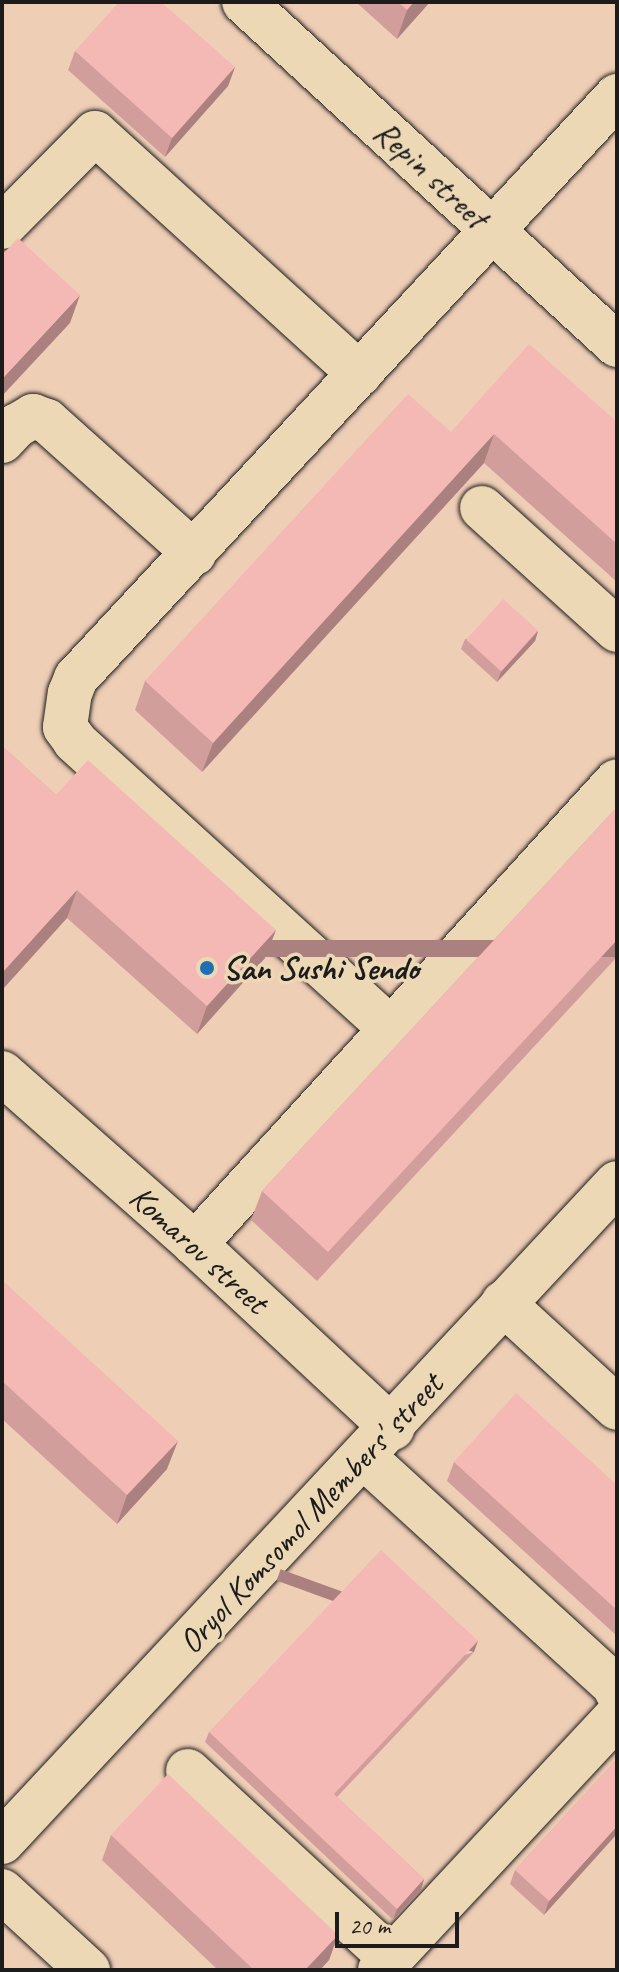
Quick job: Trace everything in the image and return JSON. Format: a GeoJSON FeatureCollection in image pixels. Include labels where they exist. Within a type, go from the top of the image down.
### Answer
{"type":"FeatureCollection","features":[{"type":"Feature","properties":{"kind":"street","name":"Repin street"},"geometry":{"type":"LineString","coordinates":[[244,2],[617,345]]}},
{"type":"Feature","properties":{"kind":"street"},"geometry":{"type":"LineString","coordinates":[[391,1029],[75,741],[65,727],[68,702],[76,678],[617,96]]}},
{"type":"Feature","properties":{"kind":"street"},"geometry":{"type":"LineString","coordinates":[[2,227],[95,133],[360,374]]}},
{"type":"Feature","properties":{"kind":"street"},"geometry":{"type":"LineString","coordinates":[[2,441],[16,426],[33,416],[47,421],[194,553]]}},
{"type":"Feature","properties":{"kind":"street"},"geometry":{"type":"LineString","coordinates":[[482,508],[617,630]]}},
{"type":"Feature","properties":{"kind":"street"},"geometry":{"type":"LineString","coordinates":[[195,1244],[617,781]]}},
{"type":"Feature","properties":{"kind":"street","name":"Komarov street"},"geometry":{"type":"LineString","coordinates":[[2,1073],[195,1244],[378,1442],[615,1686],[617,1692]]}},
{"type":"Feature","properties":{"kind":"street","name":"Oryol Komsomol Members' street"},"geometry":{"type":"LineString","coordinates":[[2,1842],[617,1183]]}},
{"type":"Feature","properties":{"kind":"street"},"geometry":{"type":"LineString","coordinates":[[503,1303],[617,1408]]}},
{"type":"Feature","properties":{"kind":"street"},"geometry":{"type":"LineString","coordinates":[[188,1771],[385,1966],[617,1716]]}},
{"type":"Feature","properties":{"kind":"street"},"geometry":{"type":"LineString","coordinates":[[2,1891],[88,1970]]}},
{"type":"Feature","properties":{"kind":"building"},"geometry":{"type":"Polygon","coordinates":[[[119,2],[161,2],[235,67],[172,138],[75,51],[119,2]]]}},
{"type":"Feature","properties":{"kind":"building"},"geometry":{"type":"Polygon","coordinates":[[[398,2],[414,2],[407,10],[398,2]]]}},
{"type":"Feature","properties":{"kind":"building"},"geometry":{"type":"Polygon","coordinates":[[[18,238],[80,295],[2,379],[2,255],[18,238]]]}},
{"type":"Feature","properties":{"kind":"building"},"geometry":{"type":"Polygon","coordinates":[[[529,344],[617,422],[617,544],[494,434],[213,743],[145,681],[408,394],[451,432],[529,344]]]}},
{"type":"Feature","properties":{"kind":"building"},"geometry":{"type":"Polygon","coordinates":[[[503,599],[538,630],[501,671],[466,640],[503,599]]]}},
{"type":"Feature","properties":{"kind":"building"},"geometry":{"type":"Polygon","coordinates":[[[2,746],[56,795],[88,760],[276,930],[207,1006],[77,890],[2,973],[2,746]]]}},
{"type":"Feature","properties":{"kind":"building"},"geometry":{"type":"Polygon","coordinates":[[[617,807],[617,940],[328,1252],[262,1191],[617,807]]]}},
{"type":"Feature","properties":{"kind":"building"},"geometry":{"type":"Polygon","coordinates":[[[2,1280],[178,1441],[127,1495],[2,1381],[2,1280]]]}},
{"type":"Feature","properties":{"kind":"building"},"geometry":{"type":"Polygon","coordinates":[[[516,1393],[617,1485],[617,1610],[454,1462],[516,1393]]]}},
{"type":"Feature","properties":{"kind":"building"},"geometry":{"type":"Polygon","coordinates":[[[381,1550],[478,1641],[334,1794],[424,1879],[397,1909],[209,1732],[381,1550]]]}},
{"type":"Feature","properties":{"kind":"building"},"geometry":{"type":"Polygon","coordinates":[[[617,1759],[617,1826],[549,1901],[515,1870],[617,1759]]]}},
{"type":"Feature","properties":{"kind":"building"},"geometry":{"type":"Polygon","coordinates":[[[168,1774],[338,1935],[305,1970],[254,1970],[111,1835],[168,1774]]]}},
{"type":"Feature","properties":{"kind":"place","name":"San Sushi Sendo"},"geometry":{"type":"Point","coordinates":[207,968]}}]}
